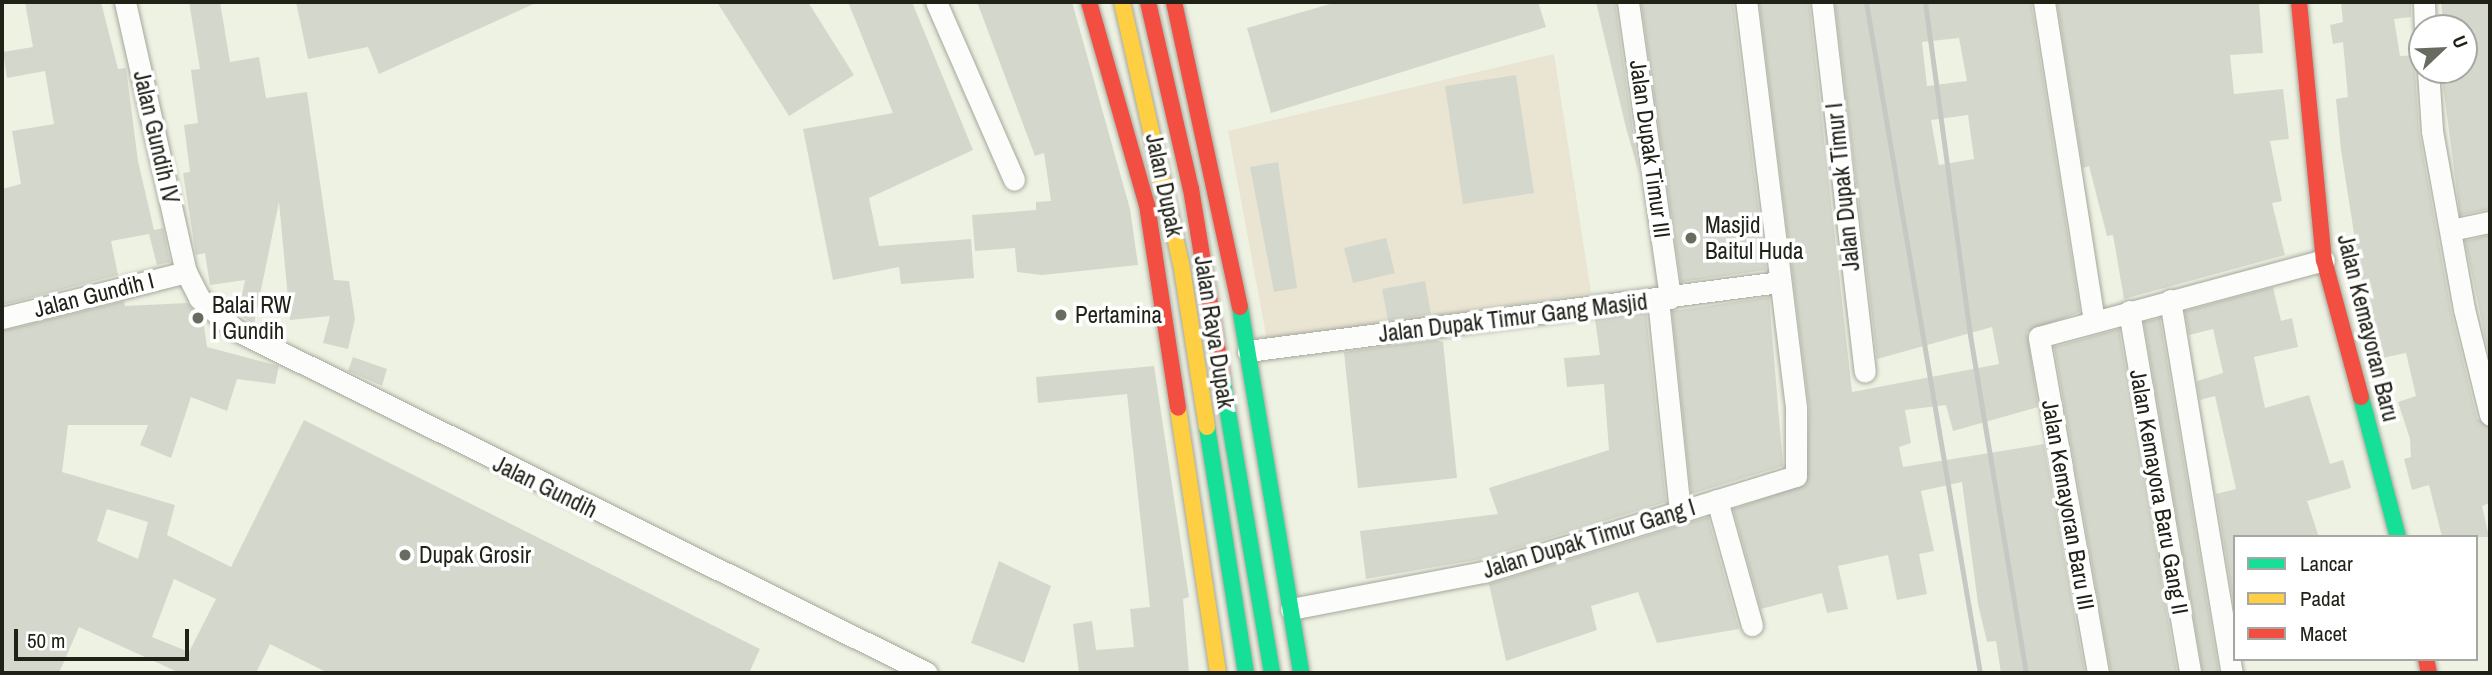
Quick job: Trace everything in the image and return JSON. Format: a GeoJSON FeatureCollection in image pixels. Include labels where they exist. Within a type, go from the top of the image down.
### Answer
{"type":"FeatureCollection","features":[{"type":"Feature","properties":{"kind":"main road","name":"Jalan Dupak"},"geometry":{"type":"LineString","coordinates":[[1090,2],[1130,135],[1158,272],[1218,673]]}},
{"type":"Feature","properties":{"kind":"main road","name":"Jalan Raya Dupak"},"geometry":{"type":"LineString","coordinates":[[1122,2],[1181,262],[1246,673]]}},
{"type":"Feature","properties":{"kind":"main road","name":"Jalan Raya Dupak"},"geometry":{"type":"LineString","coordinates":[[1148,2],[1200,242],[1272,673]]}},
{"type":"Feature","properties":{"kind":"main road"},"geometry":{"type":"LineString","coordinates":[[1174,2],[1248,351],[1300,673]]}},
{"type":"Feature","properties":{"kind":"main road","name":"Jalan Kemayoran Baru"},"geometry":{"type":"LineString","coordinates":[[2299,2],[2324,260],[2397,535]]}},
{"type":"Feature","properties":{"kind":"main road"},"geometry":{"type":"LineString","coordinates":[[1130,135],[1153,133]]}},
{"type":"Feature","properties":{"kind":"main road"},"geometry":{"type":"LineString","coordinates":[[1192,494],[1216,490]]}},
{"type":"Feature","properties":{"kind":"street","name":"Jalan Gundih IV"},"geometry":{"type":"LineString","coordinates":[[125,2],[186,272]]}},
{"type":"Feature","properties":{"kind":"street"},"geometry":{"type":"LineString","coordinates":[[936,2],[1014,180]]}},
{"type":"Feature","properties":{"kind":"street","name":"Jalan Dupak Timur III"},"geometry":{"type":"LineString","coordinates":[[1628,2],[1664,298],[1680,511]]}},
{"type":"Feature","properties":{"kind":"street"},"geometry":{"type":"LineString","coordinates":[[1746,2],[1779,282]]}},
{"type":"Feature","properties":{"kind":"street","name":"Jalan Dupak Timur I"},"geometry":{"type":"LineString","coordinates":[[1822,2],[1865,372]]}},
{"type":"Feature","properties":{"kind":"street"},"geometry":{"type":"LineString","coordinates":[[2044,2],[2094,320],[2324,260]]}},
{"type":"Feature","properties":{"kind":"street"},"geometry":{"type":"LineString","coordinates":[[2430,84],[2451,230],[2490,415]]}},
{"type":"Feature","properties":{"kind":"street"},"geometry":{"type":"LineString","coordinates":[[2451,230],[2490,222]]}},
{"type":"Feature","properties":{"kind":"street","name":"Jalan Gundih I"},"geometry":{"type":"LineString","coordinates":[[2,318],[186,272]]}},
{"type":"Feature","properties":{"kind":"street","name":"Jalan Gundih"},"geometry":{"type":"LineString","coordinates":[[186,272],[199,298],[267,349],[927,673]]}},
{"type":"Feature","properties":{"kind":"street","name":"Jalan Dupak Timur Gang Masjid"},"geometry":{"type":"LineString","coordinates":[[1248,351],[1779,282]]}},
{"type":"Feature","properties":{"kind":"street","name":"Jalan Dupak Timur Gang I"},"geometry":{"type":"LineString","coordinates":[[1291,609],[1484,572],[1717,500],[1799,471],[1779,282]]}},
{"type":"Feature","properties":{"kind":"street"},"geometry":{"type":"LineString","coordinates":[[2170,300],[2232,673]]}},
{"type":"Feature","properties":{"kind":"street","name":"Jalan Kemayora Baru Gang II"},"geometry":{"type":"LineString","coordinates":[[2129,311],[2190,673]]}},
{"type":"Feature","properties":{"kind":"street","name":"Jalan Kemayoran Baru III"},"geometry":{"type":"LineString","coordinates":[[2094,320],[2039,337],[2098,673]]}},
{"type":"Feature","properties":{"kind":"street"},"geometry":{"type":"LineString","coordinates":[[1717,500],[1752,625]]}},
{"type":"Feature","properties":{"kind":"shaded area"},"geometry":{"type":"Polygon","coordinates":[[[1554,54],[1591,293],[1267,340],[1228,131],[1554,54]]]}},
{"type":"Feature","properties":{"kind":"building"},"geometry":{"type":"Polygon","coordinates":[[[25,2],[101,2],[118,69],[126,68],[138,161],[154,230],[163,228],[170,262],[157,265],[149,234],[111,241],[118,275],[2,305],[2,189],[21,184],[12,131],[54,124],[45,71],[7,78],[3,52],[33,47],[25,2]]]}},
{"type":"Feature","properties":{"kind":"building"},"geometry":{"type":"Polygon","coordinates":[[[189,2],[220,2],[230,62],[259,57],[266,98],[307,92],[334,280],[349,281],[355,319],[348,349],[323,343],[330,316],[290,320],[279,202],[254,324],[238,314],[245,280],[210,285],[205,253],[196,255],[183,173],[190,172],[184,125],[198,123],[191,70],[200,69],[189,2]]]}},
{"type":"Feature","properties":{"kind":"building"},"geometry":{"type":"Polygon","coordinates":[[[296,2],[538,2],[379,74],[368,47],[308,59],[296,2]]]}},
{"type":"Feature","properties":{"kind":"building"},"geometry":{"type":"Polygon","coordinates":[[[717,2],[808,2],[854,75],[789,116],[717,2]]]}},
{"type":"Feature","properties":{"kind":"building"},"geometry":{"type":"Polygon","coordinates":[[[848,2],[912,2],[973,150],[869,198],[879,246],[971,239],[974,278],[901,284],[899,267],[833,280],[803,129],[893,113],[848,2]]]}},
{"type":"Feature","properties":{"kind":"building"},"geometry":{"type":"Polygon","coordinates":[[[977,2],[1072,2],[1130,209],[1138,265],[1042,275],[1017,272],[1015,248],[975,251],[972,215],[1036,210],[1036,202],[1051,201],[1044,153],[1035,156],[977,2]]]}},
{"type":"Feature","properties":{"kind":"building"},"geometry":{"type":"Polygon","coordinates":[[[1337,2],[1538,2],[1546,27],[1271,113],[1247,28],[1337,2]]]}},
{"type":"Feature","properties":{"kind":"building"},"geometry":{"type":"Polygon","coordinates":[[[1596,2],[1615,2],[1639,173],[1626,128],[1596,2]]]}},
{"type":"Feature","properties":{"kind":"building"},"geometry":{"type":"Polygon","coordinates":[[[1641,2],[1733,2],[1766,270],[1681,282],[1641,2]]]}},
{"type":"Feature","properties":{"kind":"building"},"geometry":{"type":"Polygon","coordinates":[[[1759,2],[1809,2],[1852,392],[1999,364],[1992,327],[1877,359],[1835,2],[2031,2],[2080,312],[2027,332],[2038,407],[1953,431],[1946,405],[1905,410],[1911,443],[1899,447],[1903,467],[2044,444],[2085,673],[2001,673],[1996,641],[1987,642],[1978,604],[1962,482],[1921,491],[1934,551],[1919,554],[1927,594],[1897,600],[1888,555],[1838,566],[1848,609],[1827,613],[1822,593],[1761,609],[1733,509],[1806,484],[1809,407],[1759,2]],[[1959,38],[1922,42],[1927,86],[1967,81],[1959,38]],[[1968,115],[1931,120],[1939,165],[1974,159],[1968,115]]]}},
{"type":"Feature","properties":{"kind":"building"},"geometry":{"type":"Polygon","coordinates":[[[2057,2],[2259,2],[2263,53],[2230,55],[2234,94],[2283,89],[2289,139],[2270,141],[2282,201],[2272,203],[2285,255],[2124,299],[2113,235],[2107,236],[2089,166],[2083,168],[2057,2]]]}},
{"type":"Feature","properties":{"kind":"building"},"geometry":{"type":"Polygon","coordinates":[[[2341,2],[2411,2],[2411,14],[2408,14],[2408,17],[2394,19],[2400,56],[2408,56],[2408,84],[2416,84],[2419,132],[2451,311],[2477,418],[2490,428],[2490,503],[2482,506],[2489,537],[2442,535],[2429,485],[2412,490],[2404,459],[2411,457],[2410,439],[2398,402],[2416,396],[2406,353],[2382,358],[2360,272],[2336,99],[2348,97],[2343,42],[2333,44],[2330,25],[2343,22],[2341,2]]]}},
{"type":"Feature","properties":{"kind":"building"},"geometry":{"type":"Polygon","coordinates":[[[2441,2],[2490,2],[2490,209],[2460,215],[2443,84],[2478,84],[2478,14],[2442,14],[2441,2]]]}},
{"type":"Feature","properties":{"kind":"building"},"geometry":{"type":"Polygon","coordinates":[[[1516,75],[1534,193],[1463,204],[1445,86],[1516,75]]]}},
{"type":"Feature","properties":{"kind":"building"},"geometry":{"type":"Polygon","coordinates":[[[1278,162],[1297,288],[1274,292],[1250,167],[1278,162]]]}},
{"type":"Feature","properties":{"kind":"building"},"geometry":{"type":"Polygon","coordinates":[[[2490,235],[2490,361],[2465,241],[2490,235]]]}},
{"type":"Feature","properties":{"kind":"building"},"geometry":{"type":"Polygon","coordinates":[[[1386,238],[1395,273],[1353,283],[1344,248],[1386,238]]]}},
{"type":"Feature","properties":{"kind":"building"},"geometry":{"type":"Polygon","coordinates":[[[1425,281],[1431,314],[1388,320],[1382,289],[1425,281]]]}},
{"type":"Feature","properties":{"kind":"building"},"geometry":{"type":"Polygon","coordinates":[[[2273,287],[2281,321],[2292,318],[2298,347],[2254,357],[2265,408],[2309,395],[2330,464],[2343,460],[2351,488],[2307,501],[2318,535],[2233,535],[2233,600],[2216,494],[2236,489],[2215,396],[2200,400],[2197,381],[2223,373],[2213,329],[2189,335],[2185,311],[2273,287]]]}},
{"type":"Feature","properties":{"kind":"building"},"geometry":{"type":"Polygon","coordinates":[[[1769,297],[1783,466],[1691,494],[1672,311],[1769,297]]]}},
{"type":"Feature","properties":{"kind":"building"},"geometry":{"type":"Polygon","coordinates":[[[124,301],[125,306],[187,303],[203,319],[207,347],[279,366],[275,384],[237,379],[227,411],[191,397],[171,458],[140,445],[148,425],[68,425],[62,472],[175,505],[167,535],[231,567],[304,420],[760,649],[749,673],[328,673],[270,644],[256,673],[180,673],[79,627],[59,673],[2,673],[2,331],[124,301]],[[107,509],[97,541],[138,559],[148,522],[107,509]],[[174,579],[152,637],[189,652],[216,599],[174,579]]]}},
{"type":"Feature","properties":{"kind":"building"},"geometry":{"type":"Polygon","coordinates":[[[1646,312],[1666,502],[1481,559],[1366,579],[1360,531],[1498,514],[1489,488],[1609,450],[1604,384],[1567,387],[1564,358],[1600,355],[1595,319],[1646,312]]]}},
{"type":"Feature","properties":{"kind":"building"},"geometry":{"type":"Polygon","coordinates":[[[2160,318],[2219,673],[2203,673],[2144,322],[2160,318]]]}},
{"type":"Feature","properties":{"kind":"building"},"geometry":{"type":"Polygon","coordinates":[[[2119,329],[2177,673],[2111,673],[2054,347],[2119,329]]]}},
{"type":"Feature","properties":{"kind":"building"},"geometry":{"type":"Polygon","coordinates":[[[1436,340],[1443,342],[1457,478],[1358,488],[1344,352],[1436,340]]]}},
{"type":"Feature","properties":{"kind":"building"},"geometry":{"type":"Polygon","coordinates":[[[353,357],[387,369],[382,386],[348,371],[353,357]]]}},
{"type":"Feature","properties":{"kind":"building"},"geometry":{"type":"Polygon","coordinates":[[[1154,366],[1189,597],[1183,599],[1189,673],[1079,673],[1073,624],[1092,621],[1096,650],[1134,647],[1130,609],[1150,607],[1127,394],[1038,403],[1036,377],[1154,366]]]}},
{"type":"Feature","properties":{"kind":"building"},"geometry":{"type":"Polygon","coordinates":[[[1708,517],[1739,629],[1657,643],[1638,592],[1591,606],[1597,630],[1506,661],[1489,584],[1708,517]]]}},
{"type":"Feature","properties":{"kind":"building"},"geometry":{"type":"Polygon","coordinates":[[[999,561],[1051,586],[1024,663],[971,643],[999,561]]]}},
{"type":"Feature","properties":{"kind":"railway"},"geometry":{"type":"LineString","coordinates":[[1866,2],[1980,673]]}},
{"type":"Feature","properties":{"kind":"railway"},"geometry":{"type":"LineString","coordinates":[[1925,2],[1970,335],[2026,673]]}},
{"type":"Feature","properties":{"kind":"traffic: fast"},"geometry":{"type":"LineString","coordinates":[[1240,307],[1301,673]]}},
{"type":"Feature","properties":{"kind":"traffic: fast"},"geometry":{"type":"LineString","coordinates":[[1222,377],[1272,673]]}},
{"type":"Feature","properties":{"kind":"traffic: fast"},"geometry":{"type":"LineString","coordinates":[[2361,397],[2397,535]]}},
{"type":"Feature","properties":{"kind":"traffic: fast"},"geometry":{"type":"LineString","coordinates":[[1207,427],[1246,673]]}},
{"type":"Feature","properties":{"kind":"traffic: slow"},"geometry":{"type":"LineString","coordinates":[[1122,2],[1181,263],[1207,427]]}},
{"type":"Feature","properties":{"kind":"traffic: slow"},"geometry":{"type":"LineString","coordinates":[[1178,408],[1218,673]]}},
{"type":"Feature","properties":{"kind":"traffic: jam"},"geometry":{"type":"LineString","coordinates":[[1089,2],[1147,205],[1178,408]]}},
{"type":"Feature","properties":{"kind":"traffic: jam"},"geometry":{"type":"LineString","coordinates":[[1148,2],[1191,189],[1222,377]]}},
{"type":"Feature","properties":{"kind":"traffic: jam"},"geometry":{"type":"LineString","coordinates":[[1174,2],[1240,307]]}},
{"type":"Feature","properties":{"kind":"traffic: jam"},"geometry":{"type":"LineString","coordinates":[[2299,2],[2324,260],[2361,397]]}},
{"type":"Feature","properties":{"kind":"traffic: jam"},"geometry":{"type":"LineString","coordinates":[[2426,661],[2429,673]]}},
{"type":"Feature","properties":{"kind":"place","name":"Masjid Baitul Huda"},"geometry":{"type":"Point","coordinates":[1691,238]}},
{"type":"Feature","properties":{"kind":"place","name":"Pertamina"},"geometry":{"type":"Point","coordinates":[1061,315]}},
{"type":"Feature","properties":{"kind":"place","name":"Balai RW I Gundih"},"geometry":{"type":"Point","coordinates":[198,318]}},
{"type":"Feature","properties":{"kind":"place","name":"Dupak Grosir"},"geometry":{"type":"Point","coordinates":[405,555]}}]}
